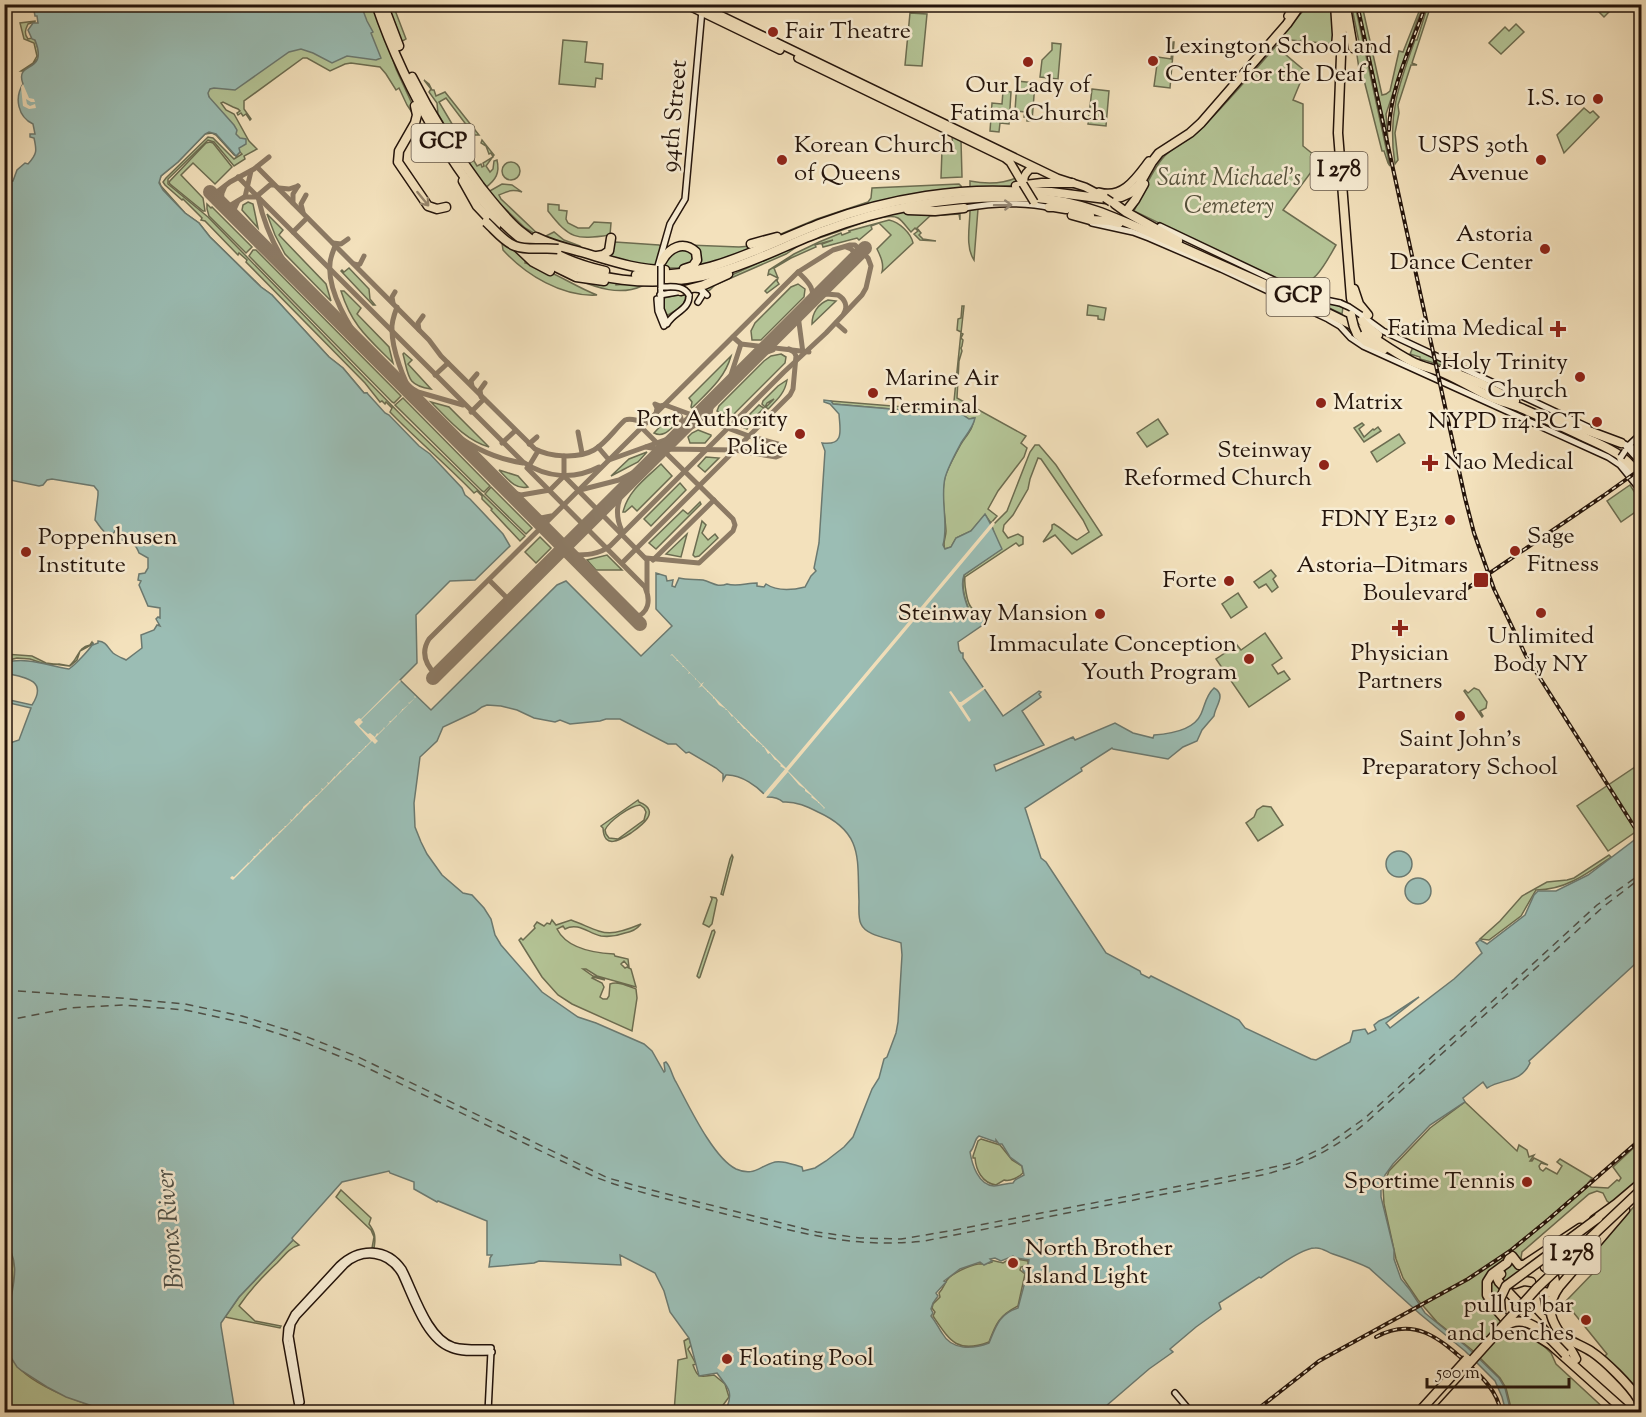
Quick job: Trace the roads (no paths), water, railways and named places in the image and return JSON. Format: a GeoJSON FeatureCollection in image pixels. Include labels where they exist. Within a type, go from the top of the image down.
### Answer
{"type":"FeatureCollection","features":[{"type":"Feature","properties":{"kind":"highway","name":"GCP"},"geometry":{"type":"LineString","coordinates":[[383,4],[406,64],[432,114],[452,146],[498,209],[534,241],[580,264],[626,274],[649,276],[680,274],[727,263],[836,218],[897,202],[1023,187],[1093,204],[1344,321],[1407,357],[1484,394],[1539,414],[1617,453],[1630,464],[1638,476]]}},
{"type":"Feature","properties":{"kind":"highway"},"geometry":{"type":"LineString","coordinates":[[1182,246],[1108,199],[1127,191],[1164,149],[1198,126],[1267,46],[1278,37],[1301,4]]}},
{"type":"Feature","properties":{"kind":"highway"},"geometry":{"type":"LineString","coordinates":[[1130,211],[1156,165],[1166,153],[1197,130],[1236,90],[1306,4]]}},
{"type":"Feature","properties":{"kind":"highway","name":"I 278"},"geometry":{"type":"LineString","coordinates":[[1336,4],[1340,21],[1338,133],[1351,299],[1360,320],[1407,357]]}},
{"type":"Feature","properties":{"kind":"highway"},"geometry":{"type":"LineString","coordinates":[[1344,4],[1353,48]]}},
{"type":"Feature","properties":{"kind":"highway","name":"I 278"},"geometry":{"type":"LineString","coordinates":[[1344,4],[1336,133],[1350,315],[1356,334]]}},
{"type":"Feature","properties":{"kind":"highway","name":"GCP"},"geometry":{"type":"LineString","coordinates":[[374,6],[415,95],[441,140],[477,192],[513,233],[545,255],[578,269],[661,289],[694,278],[719,273],[823,231],[872,215],[910,206],[997,197],[1035,202],[1066,201],[1096,209],[1182,246]]}},
{"type":"Feature","properties":{"kind":"highway"},"geometry":{"type":"LineString","coordinates":[[385,29],[397,68],[410,97],[482,211],[531,261],[550,271]]}},
{"type":"Feature","properties":{"kind":"highway"},"geometry":{"type":"LineString","coordinates":[[1219,107],[1267,46]]}},
{"type":"Feature","properties":{"kind":"highway"},"geometry":{"type":"LineString","coordinates":[[406,64],[417,78]]}},
{"type":"Feature","properties":{"kind":"highway"},"geometry":{"type":"LineString","coordinates":[[411,176],[399,159],[400,150],[416,120],[415,106]]}},
{"type":"Feature","properties":{"kind":"highway"},"geometry":{"type":"LineString","coordinates":[[436,111],[452,146]]}},
{"type":"Feature","properties":{"kind":"highway"},"geometry":{"type":"LineString","coordinates":[[406,140],[398,153],[400,166],[428,206],[437,209],[446,207]]}},
{"type":"Feature","properties":{"kind":"highway"},"geometry":{"type":"LineString","coordinates":[[1023,187],[1103,199],[1118,198],[1136,189],[1152,162]]}},
{"type":"Feature","properties":{"kind":"highway"},"geometry":{"type":"LineString","coordinates":[[965,193],[1039,183],[1072,183]]}},
{"type":"Feature","properties":{"kind":"highway"},"geometry":{"type":"LineString","coordinates":[[1343,196],[1355,294],[1365,315]]}},
{"type":"Feature","properties":{"kind":"highway"},"geometry":{"type":"LineString","coordinates":[[1035,202],[1062,204],[1092,217],[1103,218],[1088,218],[1061,208],[1049,207]]}},
{"type":"Feature","properties":{"kind":"highway"},"geometry":{"type":"LineString","coordinates":[[872,215],[908,210],[935,211],[964,208]]}},
{"type":"Feature","properties":{"kind":"highway"},"geometry":{"type":"LineString","coordinates":[[498,209],[538,238],[628,266],[662,270],[689,268],[696,263],[697,256],[693,249],[679,246],[670,250],[660,264]]}},
{"type":"Feature","properties":{"kind":"highway"},"geometry":{"type":"LineString","coordinates":[[1072,215],[1092,220],[1115,221],[1182,246]]}},
{"type":"Feature","properties":{"kind":"highway"},"geometry":{"type":"LineString","coordinates":[[751,244],[836,218]]}},
{"type":"Feature","properties":{"kind":"highway"},"geometry":{"type":"LineString","coordinates":[[486,222],[514,246],[558,249],[633,270],[680,274]]}},
{"type":"Feature","properties":{"kind":"highway"},"geometry":{"type":"LineString","coordinates":[[582,252],[598,256],[606,254],[610,249],[607,240]]}},
{"type":"Feature","properties":{"kind":"highway"},"geometry":{"type":"LineString","coordinates":[[526,253],[583,279],[628,282],[661,289],[698,286],[734,272]]}},
{"type":"Feature","properties":{"kind":"highway"},"geometry":{"type":"LineString","coordinates":[[681,293],[734,272],[764,256]]}},
{"type":"Feature","properties":{"kind":"highway"},"geometry":{"type":"LineString","coordinates":[[1356,334],[1367,343],[1407,357]]}},
{"type":"Feature","properties":{"kind":"highway"},"geometry":{"type":"LineString","coordinates":[[1356,334],[1365,344],[1383,354]]}},
{"type":"Feature","properties":{"kind":"highway"},"geometry":{"type":"LineString","coordinates":[[1539,414],[1626,447]]}},
{"type":"Feature","properties":{"kind":"highway"},"geometry":{"type":"LineString","coordinates":[[1539,414],[1620,459]]}},
{"type":"Feature","properties":{"kind":"highway"},"geometry":{"type":"LineString","coordinates":[[1504,1318],[1499,1306],[1500,1297],[1508,1284],[1641,1187]]}},
{"type":"Feature","properties":{"kind":"highway"},"geometry":{"type":"LineString","coordinates":[[1577,1363],[1553,1321],[1551,1302],[1559,1287],[1641,1187]]}},
{"type":"Feature","properties":{"kind":"highway","name":"I 278"},"geometry":{"type":"LineString","coordinates":[[1419,1413],[1544,1278],[1641,1187]]}},
{"type":"Feature","properties":{"kind":"highway","name":"I 278"},"geometry":{"type":"LineString","coordinates":[[1425,1413],[1537,1288],[1641,1187]]}},
{"type":"Feature","properties":{"kind":"highway"},"geometry":{"type":"LineString","coordinates":[[1577,1363],[1506,1290],[1498,1281],[1498,1276],[1511,1257],[1519,1264],[1526,1266],[1572,1232],[1598,1218]]}},
{"type":"Feature","properties":{"kind":"highway"},"geometry":{"type":"LineString","coordinates":[[1545,1267],[1553,1271],[1555,1277],[1554,1286],[1547,1292],[1548,1317],[1551,1327],[1577,1363],[1626,1413]]}},
{"type":"Feature","properties":{"kind":"highway"},"geometry":{"type":"LineString","coordinates":[[1502,1270],[1490,1277],[1486,1290],[1490,1301],[1504,1318],[1547,1341],[1577,1363]]}},
{"type":"Feature","properties":{"kind":"highway"},"geometry":{"type":"LineString","coordinates":[[1487,1337],[1502,1319],[1503,1299],[1508,1289],[1519,1282],[1531,1282]]}},
{"type":"Feature","properties":{"kind":"highway"},"geometry":{"type":"LineString","coordinates":[[1488,1293],[1496,1285],[1506,1290]]}},
{"type":"Feature","properties":{"kind":"highway"},"geometry":{"type":"LineString","coordinates":[[1553,1321],[1566,1338],[1597,1356],[1628,1387],[1639,1401],[1639,1413]]}},
{"type":"Feature","properties":{"kind":"highway"},"geometry":{"type":"LineString","coordinates":[[1466,1367],[1505,1325],[1515,1322],[1527,1323],[1538,1328],[1631,1413]]}},
{"type":"Feature","properties":{"kind":"highway"},"geometry":{"type":"LineString","coordinates":[[1540,1324],[1565,1354]]}},
{"type":"Feature","properties":{"kind":"main road"},"geometry":{"type":"LineString","coordinates":[[685,4],[701,7],[1008,157],[1085,187],[1296,291],[1350,307],[1365,315],[1377,328],[1389,334],[1626,447],[1641,451]]}},
{"type":"Feature","properties":{"kind":"main road"},"geometry":{"type":"LineString","coordinates":[[1108,199],[1129,186],[1156,152],[1195,125],[1267,46],[1295,4]]}},
{"type":"Feature","properties":{"kind":"main road","name":"94th Street"},"geometry":{"type":"LineString","coordinates":[[666,325],[662,311],[660,264],[670,227],[685,199],[701,7]]}},
{"type":"Feature","properties":{"kind":"main road"},"geometry":{"type":"LineString","coordinates":[[1008,157],[1023,187],[1035,202]]}},
{"type":"Feature","properties":{"kind":"main road"},"geometry":{"type":"LineString","coordinates":[[1023,187],[1024,176],[1030,169],[1042,170]]}},
{"type":"Feature","properties":{"kind":"main road"},"geometry":{"type":"LineString","coordinates":[[964,208],[1035,202],[1090,222],[1143,235],[1330,320],[1341,327],[1357,343],[1608,457],[1638,476]]}},
{"type":"Feature","properties":{"kind":"main road"},"geometry":{"type":"LineString","coordinates":[[681,310],[669,316],[662,311],[663,298],[698,286]]}},
{"type":"Feature","properties":{"kind":"main road"},"geometry":{"type":"LineString","coordinates":[[698,286],[707,295]]}},
{"type":"Feature","properties":{"kind":"main road"},"geometry":{"type":"LineString","coordinates":[[698,286],[703,292],[698,302]]}},
{"type":"Feature","properties":{"kind":"main road"},"geometry":{"type":"LineString","coordinates":[[681,288],[686,291],[681,293],[661,289],[681,288]]}},
{"type":"Feature","properties":{"kind":"main road","name":"94th Street"},"geometry":{"type":"LineString","coordinates":[[661,289],[658,311],[666,325]]}},
{"type":"Feature","properties":{"kind":"main road"},"geometry":{"type":"LineString","coordinates":[[666,325],[668,320],[688,304],[681,293]]}},
{"type":"Feature","properties":{"kind":"main road"},"geometry":{"type":"LineString","coordinates":[[1641,433],[1626,447],[1620,459],[1638,476],[1641,491]]}},
{"type":"Feature","properties":{"kind":"main road"},"geometry":{"type":"LineString","coordinates":[[1626,447],[1641,464]]}},
{"type":"Feature","properties":{"kind":"main road"},"geometry":{"type":"LineString","coordinates":[[301,1413],[286,1340],[286,1328],[294,1314],[339,1265],[350,1256],[360,1252],[372,1251],[387,1254],[401,1266],[430,1325],[440,1338],[458,1347],[491,1351]]}},
{"type":"Feature","properties":{"kind":"main road"},"geometry":{"type":"LineString","coordinates":[[330,1280],[350,1261],[358,1257],[370,1255],[383,1257],[393,1263],[399,1271],[429,1333],[443,1346],[458,1351],[491,1351]]}},
{"type":"Feature","properties":{"kind":"main road"},"geometry":{"type":"LineString","coordinates":[[301,1413],[290,1330],[295,1318],[350,1256]]}},
{"type":"Feature","properties":{"kind":"main road"},"geometry":{"type":"LineString","coordinates":[[411,1285],[418,1311]]}},
{"type":"Feature","properties":{"kind":"main road"},"geometry":{"type":"LineString","coordinates":[[490,1412],[491,1351]]}},
{"type":"Feature","properties":{"kind":"main road"},"geometry":{"type":"LineString","coordinates":[[1175,1393],[1191,1413]]}},
{"type":"Feature","properties":{"kind":"water","name":"Bronx River"},"geometry":{"type":"Polygon","coordinates":[[[33,5],[361,5],[381,58],[376,60],[347,56],[332,63],[301,49],[289,52],[235,90],[210,89],[209,97],[234,125],[237,130],[236,134],[246,139],[246,144],[239,148],[240,152],[236,156],[216,134],[209,132],[161,176],[159,183],[185,213],[199,223],[210,237],[272,295],[329,357],[343,368],[364,393],[367,393],[419,446],[430,454],[503,534],[510,546],[475,580],[450,581],[416,615],[417,663],[400,680],[431,710],[557,585],[566,581],[641,656],[672,626],[656,609],[656,573],[666,576],[667,581],[673,580],[672,586],[675,587],[679,578],[703,580],[720,585],[757,583],[757,586],[764,587],[766,584],[780,589],[805,587],[816,571],[814,568],[819,543],[825,451],[822,443],[834,442],[840,436],[839,414],[824,400],[831,401],[833,404],[960,413],[969,419],[975,418],[945,478],[943,545],[945,549],[951,547],[956,538],[971,531],[985,514],[1002,549],[964,575],[963,588],[969,611],[989,615],[987,622],[958,642],[959,650],[1003,716],[1039,691],[1041,692],[1039,694],[1041,697],[1022,711],[1044,745],[994,765],[996,771],[1073,737],[1075,740],[1115,723],[1133,733],[1153,738],[1154,735],[1181,730],[1198,719],[1207,697],[1214,688],[1220,694],[1214,716],[1202,730],[1197,741],[1183,747],[1168,759],[1112,748],[1081,768],[1082,771],[1025,808],[1041,858],[1046,862],[1106,953],[1140,971],[1141,974],[1149,978],[1151,976],[1239,1020],[1245,1028],[1316,1060],[1350,1042],[1353,1031],[1365,1029],[1368,1034],[1376,1030],[1374,1025],[1379,1021],[1419,997],[1386,1023],[1390,1028],[1454,979],[1482,953],[1476,943],[1480,940],[1487,944],[1525,915],[1538,891],[1556,891],[1588,875],[1641,835],[1641,962],[1636,967],[1634,965],[1529,1061],[1530,1063],[1522,1074],[1487,1088],[1483,1082],[1463,1098],[1465,1102],[1430,1125],[1393,1164],[1385,1175],[1381,1189],[1394,1259],[1401,1279],[1425,1313],[1467,1347],[1499,1378],[1505,1388],[1511,1412],[1506,1412],[1495,1381],[1465,1351],[1369,1268],[1318,1248],[1295,1255],[1219,1303],[1221,1309],[1196,1327],[1170,1349],[1173,1352],[1149,1369],[1099,1412],[746,1412],[742,1409],[738,1412],[733,1411],[727,1407],[730,1396],[728,1388],[717,1373],[699,1376],[689,1338],[670,1312],[664,1291],[655,1273],[620,1255],[621,1265],[539,1261],[489,1267],[492,1255],[487,1255],[487,1221],[437,1202],[414,1189],[414,1182],[389,1171],[342,1182],[292,1238],[293,1240],[239,1297],[221,1323],[235,1412],[110,1412],[66,1397],[17,1367],[10,1356],[6,1341],[5,1322],[5,1276],[10,1279],[9,1299],[15,1268],[12,1254],[4,1241],[4,745],[19,740],[31,708],[5,702],[5,699],[32,705],[37,690],[32,681],[5,673],[5,663],[29,661],[69,669],[98,641],[126,660],[142,648],[141,635],[154,630],[157,625],[160,626],[156,619],[160,618],[160,608],[148,606],[139,585],[141,581],[138,580],[139,574],[145,573],[148,568],[148,558],[139,553],[134,544],[120,539],[119,532],[115,531],[112,535],[100,527],[95,520],[98,491],[94,486],[52,479],[39,486],[5,479],[5,186],[9,181],[13,181],[17,170],[25,163],[28,164],[36,152],[34,138],[30,137],[30,134],[35,134],[33,124],[24,117],[18,101],[23,84],[23,72],[38,58],[35,40],[32,39],[28,30],[33,23],[38,23],[37,16],[35,16],[33,5]],[[487,705],[443,727],[437,741],[420,757],[414,803],[415,827],[427,854],[442,875],[463,893],[472,895],[484,908],[501,945],[542,992],[578,1017],[644,1044],[652,1051],[664,1072],[666,1062],[702,1130],[727,1163],[747,1172],[775,1162],[802,1167],[803,1171],[815,1168],[826,1161],[853,1137],[872,1089],[879,1078],[898,1022],[901,943],[873,934],[861,924],[857,860],[851,838],[833,820],[818,812],[797,803],[767,797],[754,785],[732,775],[726,775],[723,780],[723,774],[716,768],[689,752],[686,753],[676,744],[668,744],[620,719],[570,724],[560,720],[555,722],[534,718],[517,710],[487,705]],[[977,1137],[970,1152],[974,1168],[984,1182],[988,1185],[999,1186],[1013,1183],[1024,1175],[1022,1166],[1010,1157],[1002,1144],[996,1140],[996,1142],[977,1137]],[[1013,1256],[1001,1261],[995,1258],[990,1259],[992,1261],[984,1265],[980,1262],[960,1269],[944,1281],[946,1282],[936,1293],[938,1296],[933,1303],[931,1316],[951,1343],[970,1347],[989,1343],[1002,1317],[1018,1308],[1027,1274],[1023,1268],[1028,1266],[1029,1260],[1013,1256]]]}},
{"type":"Feature","properties":{"kind":"water"},"geometry":{"type":"Polygon","coordinates":[[[1399,851],[1408,855],[1412,864],[1408,873],[1399,877],[1390,873],[1386,864],[1390,855],[1399,851]]]}},
{"type":"Feature","properties":{"kind":"water"},"geometry":{"type":"Polygon","coordinates":[[[1418,878],[1427,882],[1431,891],[1427,900],[1418,904],[1409,900],[1405,891],[1409,882],[1418,878]]]}},
{"type":"Feature","properties":{"kind":"railway"},"geometry":{"type":"LineString","coordinates":[[1357,4],[1474,533],[1494,589],[1526,656],[1642,839]]}},
{"type":"Feature","properties":{"kind":"railway"},"geometry":{"type":"LineString","coordinates":[[1389,130],[1397,82],[1426,4]]}},
{"type":"Feature","properties":{"kind":"railway"},"geometry":{"type":"LineString","coordinates":[[1456,596],[1642,468]]}},
{"type":"Feature","properties":{"kind":"railway"},"geometry":{"type":"LineString","coordinates":[[1254,1412],[1319,1361],[1468,1279],[1510,1251],[1642,1138]]}},
{"type":"Feature","properties":{"kind":"railway"},"geometry":{"type":"LineString","coordinates":[[1376,1337],[1390,1331],[1414,1329],[1436,1338],[1484,1380],[1493,1391],[1501,1412]]}},
{"type":"Feature","properties":{"kind":"place","name":"Fair Theatre"},"geometry":{"type":"Point","coordinates":[773,32]}},
{"type":"Feature","properties":{"kind":"place","name":"Lexington School and Center for the Deaf"},"geometry":{"type":"Point","coordinates":[1153,61]}},
{"type":"Feature","properties":{"kind":"place","name":"Our Lady of Fatima Church"},"geometry":{"type":"Point","coordinates":[1028,62]}},
{"type":"Feature","properties":{"kind":"place","name":"I.S. 10"},"geometry":{"type":"Point","coordinates":[1598,99]}},
{"type":"Feature","properties":{"kind":"place","name":"Korean Church of Queens"},"geometry":{"type":"Point","coordinates":[782,160]}},
{"type":"Feature","properties":{"kind":"place","name":"USPS 30th Avenue"},"geometry":{"type":"Point","coordinates":[1541,160]}},
{"type":"Feature","properties":{"kind":"place","name":"Astoria Dance Center"},"geometry":{"type":"Point","coordinates":[1545,249]}},
{"type":"Feature","properties":{"kind":"place","name":"Fatima Medical"},"geometry":{"type":"Point","coordinates":[1558,329]}},
{"type":"Feature","properties":{"kind":"place","name":"Holy Trinity Church"},"geometry":{"type":"Point","coordinates":[1580,377]}},
{"type":"Feature","properties":{"kind":"place","name":"Marine Air Terminal"},"geometry":{"type":"Point","coordinates":[873,393]}},
{"type":"Feature","properties":{"kind":"place","name":"Matrix"},"geometry":{"type":"Point","coordinates":[1321,403]}},
{"type":"Feature","properties":{"kind":"place","name":"NYPD 114 PCT"},"geometry":{"type":"Point","coordinates":[1597,422]}},
{"type":"Feature","properties":{"kind":"place","name":"Port Authority Police"},"geometry":{"type":"Point","coordinates":[800,434]}},
{"type":"Feature","properties":{"kind":"place","name":"Nao Medical"},"geometry":{"type":"Point","coordinates":[1430,463]}},
{"type":"Feature","properties":{"kind":"place","name":"Steinway Reformed Church"},"geometry":{"type":"Point","coordinates":[1324,465]}},
{"type":"Feature","properties":{"kind":"place","name":"FDNY E312"},"geometry":{"type":"Point","coordinates":[1450,520]}},
{"type":"Feature","properties":{"kind":"place","name":"Sage Fitness"},"geometry":{"type":"Point","coordinates":[1515,551]}},
{"type":"Feature","properties":{"kind":"place","name":"Poppenhusen Institute"},"geometry":{"type":"Point","coordinates":[26,552]}},
{"type":"Feature","properties":{"kind":"place","name":"Astoria–Ditmars Boulevard"},"geometry":{"type":"Point","coordinates":[1481,580]}},
{"type":"Feature","properties":{"kind":"place","name":"Forte"},"geometry":{"type":"Point","coordinates":[1229,581]}},
{"type":"Feature","properties":{"kind":"place","name":"Unlimited Body NY"},"geometry":{"type":"Point","coordinates":[1541,613]}},
{"type":"Feature","properties":{"kind":"place","name":"Steinway Mansion"},"geometry":{"type":"Point","coordinates":[1100,614]}},
{"type":"Feature","properties":{"kind":"place","name":"Physician Partners"},"geometry":{"type":"Point","coordinates":[1400,628]}},
{"type":"Feature","properties":{"kind":"place","name":"Immaculate Conception Youth Program"},"geometry":{"type":"Point","coordinates":[1249,659]}},
{"type":"Feature","properties":{"kind":"place","name":"Saint John's Preparatory School"},"geometry":{"type":"Point","coordinates":[1460,716]}},
{"type":"Feature","properties":{"kind":"place","name":"Sportime Tennis"},"geometry":{"type":"Point","coordinates":[1527,1182]}},
{"type":"Feature","properties":{"kind":"place","name":"North Brother Island Light"},"geometry":{"type":"Point","coordinates":[1013,1263]}},
{"type":"Feature","properties":{"kind":"place","name":"pull up bar and benches"},"geometry":{"type":"Point","coordinates":[1586,1320]}},
{"type":"Feature","properties":{"kind":"place","name":"Floating Pool"},"geometry":{"type":"Point","coordinates":[727,1359]}},
{"type":"Feature","properties":{"kind":"park label","name":"Saint Michael’s Cemetery"},"geometry":{"type":"Point","coordinates":[1229,193]}}]}
